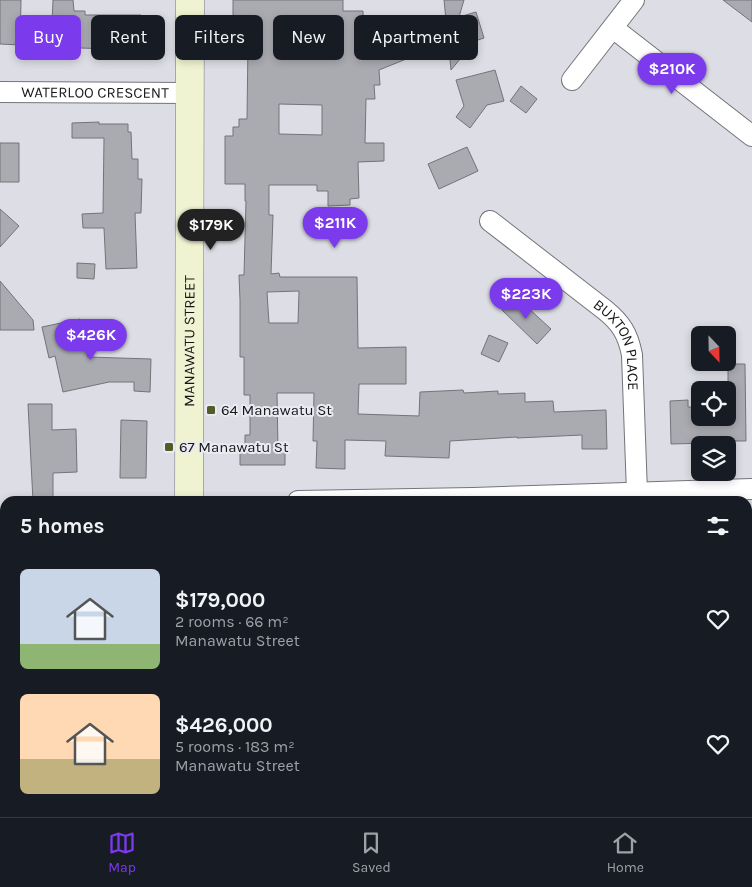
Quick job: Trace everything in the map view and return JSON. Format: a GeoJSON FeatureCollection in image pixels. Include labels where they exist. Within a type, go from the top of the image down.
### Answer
{"type":"FeatureCollection","features":[{"type":"Feature","properties":{"kind":"street","name":"MANAWATU STREET"},"geometry":{"type":"LineString","coordinates":[[189,496],[190,0]]}},
{"type":"Feature","properties":{"kind":"street"},"geometry":{"type":"LineString","coordinates":[[572,80],[634,0]]}},
{"type":"Feature","properties":{"kind":"street"},"geometry":{"type":"LineString","coordinates":[[612,28],[752,136]]}},
{"type":"Feature","properties":{"kind":"street","name":"WATERLOO CRESCENT"},"geometry":{"type":"LineString","coordinates":[[0,92],[190,93]]}},
{"type":"Feature","properties":{"kind":"street","name":"BUXTON PLACE"},"geometry":{"type":"LineString","coordinates":[[490,221],[605,310],[616,320],[626,334],[632,355],[637,493]]}},
{"type":"Feature","properties":{"kind":"street"},"geometry":{"type":"LineString","coordinates":[[567,496],[752,489]]}},
{"type":"Feature","properties":{"kind":"building"},"geometry":{"type":"Polygon","coordinates":[[[0,0],[21,0],[21,15],[15,15],[15,45],[0,44],[0,0]]]}},
{"type":"Feature","properties":{"kind":"building"},"geometry":{"type":"Polygon","coordinates":[[[53,0],[73,0],[74,11],[85,11],[85,15],[91,15],[91,48],[81,48],[81,15],[52,15],[53,0]]]}},
{"type":"Feature","properties":{"kind":"building"},"geometry":{"type":"Polygon","coordinates":[[[233,0],[343,0],[343,11],[363,11],[363,15],[354,15],[354,60],[404,60],[379,70],[380,85],[374,85],[375,99],[366,99],[365,143],[384,143],[384,161],[358,162],[359,198],[350,199],[350,205],[328,206],[328,191],[317,191],[317,185],[269,185],[269,215],[273,215],[271,274],[279,273],[280,277],[357,277],[358,348],[406,347],[406,384],[359,384],[358,414],[419,416],[420,392],[463,390],[464,393],[498,391],[498,394],[525,393],[525,402],[553,401],[554,412],[606,410],[607,449],[582,449],[582,435],[517,437],[450,441],[449,458],[385,456],[386,441],[345,440],[345,469],[316,468],[317,441],[313,441],[314,393],[277,393],[278,451],[285,451],[285,465],[240,465],[240,451],[245,451],[245,435],[250,435],[250,395],[244,395],[244,357],[240,357],[239,275],[244,275],[246,201],[245,184],[225,184],[225,136],[233,136],[233,127],[239,127],[239,119],[247,119],[248,60],[263,60],[263,15],[233,15],[233,0]],[[279,104],[279,134],[322,135],[322,105],[279,104]],[[299,291],[267,292],[269,323],[298,323],[299,291]]]}},
{"type":"Feature","properties":{"kind":"building"},"geometry":{"type":"Polygon","coordinates":[[[444,0],[464,0],[460,15],[446,15],[444,0]]]}},
{"type":"Feature","properties":{"kind":"building"},"geometry":{"type":"Polygon","coordinates":[[[723,0],[752,0],[752,22],[723,0]]]}},
{"type":"Feature","properties":{"kind":"building"},"geometry":{"type":"Polygon","coordinates":[[[476,12],[477,15],[466,15],[476,12]]]}},
{"type":"Feature","properties":{"kind":"building"},"geometry":{"type":"Polygon","coordinates":[[[478,18],[484,38],[478,40],[478,18]]]}},
{"type":"Feature","properties":{"kind":"building"},"geometry":{"type":"Polygon","coordinates":[[[450,60],[459,60],[451,70],[450,60]]]}},
{"type":"Feature","properties":{"kind":"building"},"geometry":{"type":"Polygon","coordinates":[[[495,70],[504,101],[487,105],[470,128],[456,117],[464,106],[456,80],[495,70]]]}},
{"type":"Feature","properties":{"kind":"building"},"geometry":{"type":"Polygon","coordinates":[[[521,86],[537,99],[526,113],[510,101],[521,86]]]}},
{"type":"Feature","properties":{"kind":"building"},"geometry":{"type":"Polygon","coordinates":[[[99,122],[99,124],[128,124],[128,132],[131,132],[132,159],[138,159],[138,179],[142,179],[141,213],[135,213],[137,268],[106,269],[104,228],[83,228],[82,214],[103,213],[104,138],[72,138],[72,123],[99,122]]]}},
{"type":"Feature","properties":{"kind":"building"},"geometry":{"type":"Polygon","coordinates":[[[0,143],[19,143],[19,182],[0,182],[0,143]]]}},
{"type":"Feature","properties":{"kind":"building"},"geometry":{"type":"Polygon","coordinates":[[[467,147],[478,171],[439,189],[428,164],[467,147]]]}},
{"type":"Feature","properties":{"kind":"building"},"geometry":{"type":"Polygon","coordinates":[[[0,209],[19,226],[0,247],[0,209]]]}},
{"type":"Feature","properties":{"kind":"building"},"geometry":{"type":"Polygon","coordinates":[[[77,263],[95,264],[94,279],[77,278],[77,263]]]}},
{"type":"Feature","properties":{"kind":"building"},"geometry":{"type":"Polygon","coordinates":[[[0,281],[33,320],[34,330],[0,330],[0,281]]]}},
{"type":"Feature","properties":{"kind":"building"},"geometry":{"type":"Polygon","coordinates":[[[515,296],[551,329],[537,344],[502,310],[515,296]]]}},
{"type":"Feature","properties":{"kind":"building"},"geometry":{"type":"Polygon","coordinates":[[[80,319],[88,357],[151,359],[150,392],[134,391],[134,382],[109,382],[63,392],[55,356],[49,358],[42,327],[80,319]]]}},
{"type":"Feature","properties":{"kind":"building"},"geometry":{"type":"Polygon","coordinates":[[[489,335],[508,343],[499,362],[481,354],[489,335]]]}},
{"type":"Feature","properties":{"kind":"building"},"geometry":{"type":"Polygon","coordinates":[[[736,364],[745,364],[746,441],[736,441],[736,436],[691,436],[691,443],[671,444],[670,401],[688,400],[688,407],[691,407],[691,426],[736,426],[736,381],[728,381],[728,371],[736,371],[736,364]]]}},
{"type":"Feature","properties":{"kind":"building"},"geometry":{"type":"Polygon","coordinates":[[[28,404],[52,404],[52,430],[76,429],[77,472],[53,473],[53,496],[33,496],[28,404]]]}},
{"type":"Feature","properties":{"kind":"building"},"geometry":{"type":"Polygon","coordinates":[[[121,420],[147,421],[146,478],[120,478],[121,420]]]}},
{"type":"Feature","properties":{"kind":"place","name":"64 Manawatu St"},"geometry":{"type":"Point","coordinates":[211,410]}},
{"type":"Feature","properties":{"kind":"place","name":"67 Manawatu St"},"geometry":{"type":"Point","coordinates":[169,447]}}]}
